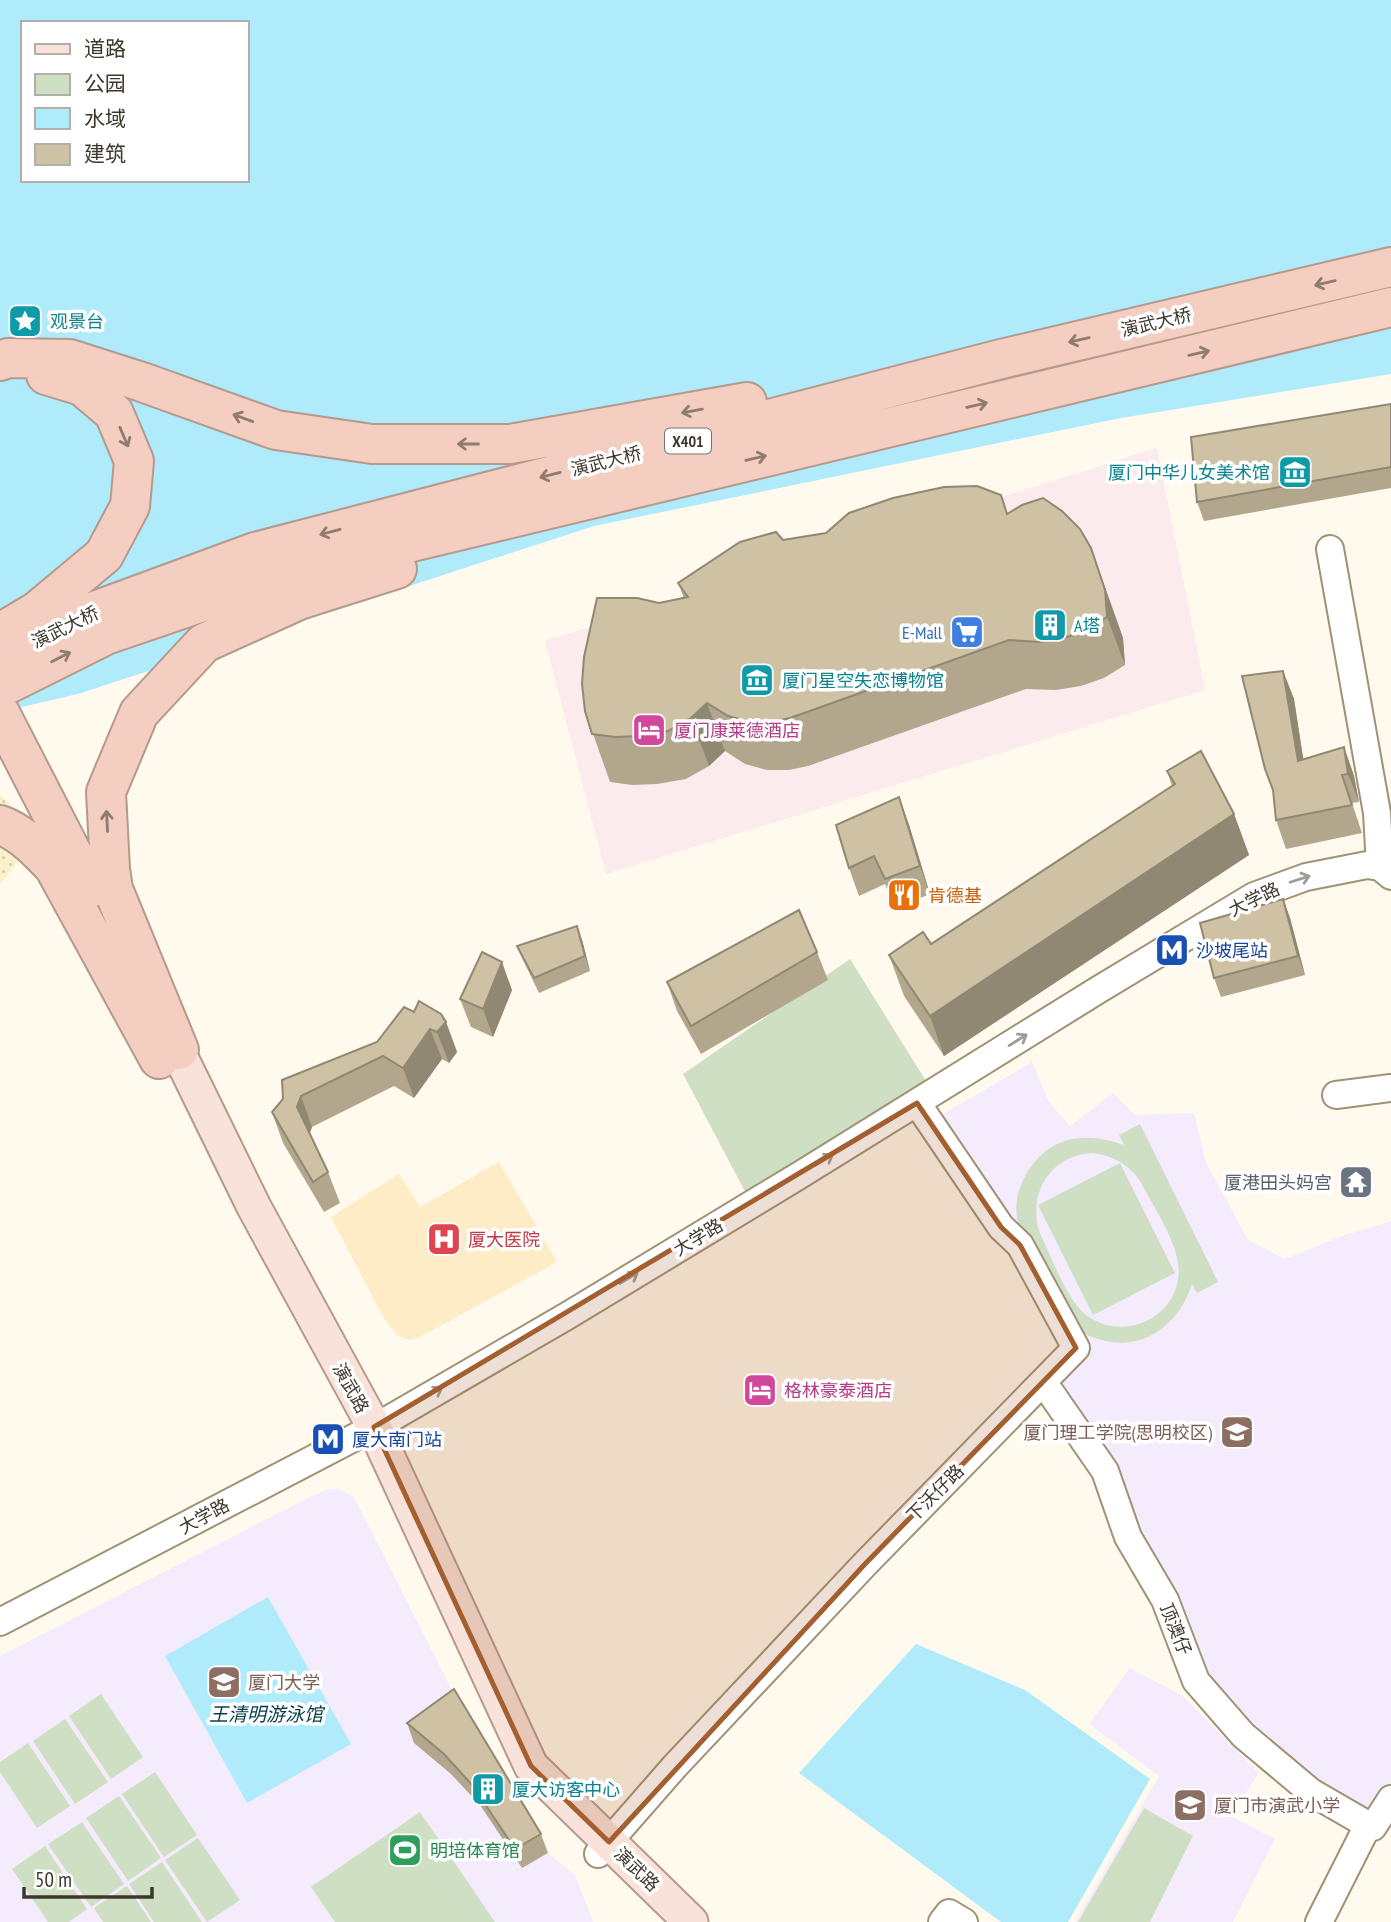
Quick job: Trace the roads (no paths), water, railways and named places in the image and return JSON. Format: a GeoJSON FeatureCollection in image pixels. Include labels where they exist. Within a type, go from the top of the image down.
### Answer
{"type":"FeatureCollection","features":[{"type":"Feature","properties":{"kind":"highway","name":"演武大桥"},"geometry":{"type":"LineString","coordinates":[[0,660],[81,616],[255,552],[1001,359],[1391,267]]}},
{"type":"Feature","properties":{"kind":"highway","name":"演武大桥"},"geometry":{"type":"LineString","coordinates":[[0,688],[106,635],[299,569],[1391,307]]}},
{"type":"Feature","properties":{"kind":"highway"},"geometry":{"type":"LineString","coordinates":[[0,361],[8,358],[70,359],[276,430],[372,444],[510,444],[1001,359]]}},
{"type":"Feature","properties":{"kind":"highway"},"geometry":{"type":"LineString","coordinates":[[0,380],[37,372],[82,386],[114,413],[134,460],[130,506],[104,555],[37,611],[0,633]]}},
{"type":"Feature","properties":{"kind":"highway"},"geometry":{"type":"LineString","coordinates":[[91,896],[110,869],[106,792],[139,713],[204,643],[299,600],[642,485]]}},
{"type":"Feature","properties":{"kind":"highway"},"geometry":{"type":"LineString","coordinates":[[0,713],[169,1055]]}},
{"type":"Feature","properties":{"kind":"highway"},"geometry":{"type":"LineString","coordinates":[[0,743],[91,896]]}},
{"type":"Feature","properties":{"kind":"highway"},"geometry":{"type":"LineString","coordinates":[[0,825],[38,851],[91,896]]}},
{"type":"Feature","properties":{"kind":"main road","name":"演武路"},"geometry":{"type":"LineString","coordinates":[[169,1055],[254,1207],[366,1431],[517,1775],[691,1922]]}},
{"type":"Feature","properties":{"kind":"main road","name":"演武路"},"geometry":{"type":"LineString","coordinates":[[604,1848],[668,1922]]}},
{"type":"Feature","properties":{"kind":"street"},"geometry":{"type":"LineString","coordinates":[[1330,550],[1388,865]]}},
{"type":"Feature","properties":{"kind":"street","name":"大学路"},"geometry":{"type":"LineString","coordinates":[[0,1622],[366,1431],[567,1316],[1254,896],[1306,877],[1367,865],[1388,865]]}},
{"type":"Feature","properties":{"kind":"street"},"geometry":{"type":"LineString","coordinates":[[1336,1095],[1391,1088]]}},
{"type":"Feature","properties":{"kind":"street","name":"下沃仔路"},"geometry":{"type":"LineString","coordinates":[[604,1848],[675,1766],[846,1584],[1076,1348],[1020,1245],[1001,1227],[918,1103]]}},
{"type":"Feature","properties":{"kind":"street","name":"顶澳仔"},"geometry":{"type":"LineString","coordinates":[[1044,1383],[1105,1471],[1128,1537],[1165,1600],[1196,1681],[1243,1735],[1311,1792],[1377,1830]]}},
{"type":"Feature","properties":{"kind":"street"},"geometry":{"type":"LineString","coordinates":[[1319,1922],[1377,1830],[1391,1799]]}},
{"type":"Feature","properties":{"kind":"street"},"geometry":{"type":"LineString","coordinates":[[942,1922],[950,1913],[964,1922]]}},
{"type":"Feature","properties":{"kind":"water"},"geometry":{"type":"Polygon","coordinates":[[[0,0],[1391,0],[1391,374],[1121,418],[594,526],[78,694],[22,707],[0,718],[0,0]]]}},
{"type":"Feature","properties":{"kind":"water","name":"王清明游泳馆"},"geometry":{"type":"Polygon","coordinates":[[[268,1597],[351,1744],[247,1803],[165,1656],[268,1597]]]}},
{"type":"Feature","properties":{"kind":"water"},"geometry":{"type":"Polygon","coordinates":[[[916,1644],[1025,1690],[1150,1779],[1068,1922],[1001,1922],[799,1773],[916,1644]]]}},
{"type":"Feature","properties":{"kind":"place","name":"观景台"},"geometry":{"type":"Point","coordinates":[25,321]}},
{"type":"Feature","properties":{"kind":"place","name":"厦门中华儿女美术馆"},"geometry":{"type":"Point","coordinates":[1295,472]}},
{"type":"Feature","properties":{"kind":"place","name":"A塔"},"geometry":{"type":"Point","coordinates":[1050,625]}},
{"type":"Feature","properties":{"kind":"place","name":"E-Mall"},"geometry":{"type":"Point","coordinates":[967,632]}},
{"type":"Feature","properties":{"kind":"place","name":"厦门星空失恋博物馆"},"geometry":{"type":"Point","coordinates":[757,680]}},
{"type":"Feature","properties":{"kind":"place","name":"厦门康莱德酒店"},"geometry":{"type":"Point","coordinates":[649,730]}},
{"type":"Feature","properties":{"kind":"place","name":"肯德基"},"geometry":{"type":"Point","coordinates":[904,895]}},
{"type":"Feature","properties":{"kind":"place","name":"沙坡尾站"},"geometry":{"type":"Point","coordinates":[1172,950]}},
{"type":"Feature","properties":{"kind":"place","name":"厦港田头妈宫"},"geometry":{"type":"Point","coordinates":[1356,1182]}},
{"type":"Feature","properties":{"kind":"place","name":"厦大医院"},"geometry":{"type":"Point","coordinates":[444,1239]}},
{"type":"Feature","properties":{"kind":"place","name":"格林豪泰酒店"},"geometry":{"type":"Point","coordinates":[760,1390]}},
{"type":"Feature","properties":{"kind":"place","name":"厦门理工学院(思明校区)"},"geometry":{"type":"Point","coordinates":[1237,1432]}},
{"type":"Feature","properties":{"kind":"place","name":"厦大南门站"},"geometry":{"type":"Point","coordinates":[328,1439]}},
{"type":"Feature","properties":{"kind":"place","name":"厦门大学"},"geometry":{"type":"Point","coordinates":[224,1682]}},
{"type":"Feature","properties":{"kind":"place","name":"厦大访客中心"},"geometry":{"type":"Point","coordinates":[488,1789]}},
{"type":"Feature","properties":{"kind":"place","name":"厦门市演武小学"},"geometry":{"type":"Point","coordinates":[1190,1805]}},
{"type":"Feature","properties":{"kind":"place","name":"明培体育馆"},"geometry":{"type":"Point","coordinates":[405,1850]}}]}
